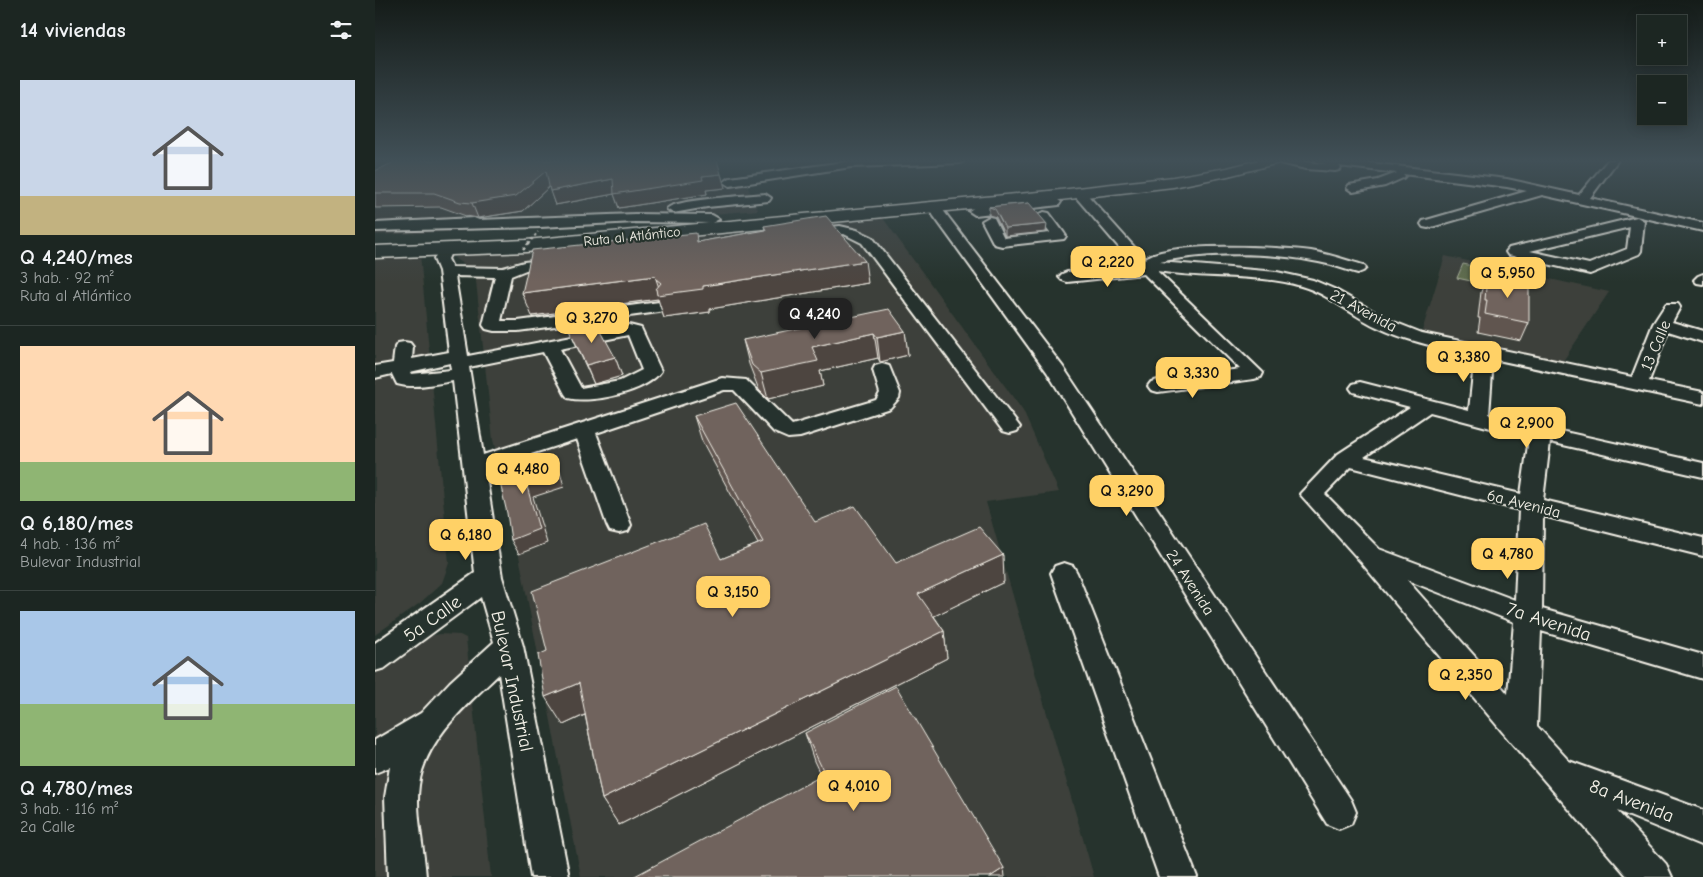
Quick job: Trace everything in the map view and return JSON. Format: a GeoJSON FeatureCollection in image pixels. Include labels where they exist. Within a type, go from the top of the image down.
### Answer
{"type":"FeatureCollection","features":[{"type":"Feature","properties":{"kind":"highway","name":"Ruta al Atlántico"},"geometry":{"type":"LineString","coordinates":[[375,240],[534,235],[710,211],[840,201]]}},
{"type":"Feature","properties":{"kind":"highway","name":"Ruta al Atlántico"},"geometry":{"type":"LineString","coordinates":[[375,252],[446,260],[526,246],[1029,201]]}},
{"type":"Feature","properties":{"kind":"street"},"geometry":{"type":"LineString","coordinates":[[379,230],[461,224],[540,223],[635,218],[710,211],[736,204],[766,201]]}},
{"type":"Feature","properties":{"kind":"street"},"geometry":{"type":"LineString","coordinates":[[971,207],[985,221],[989,221],[1058,213],[1057,201]]}},
{"type":"Feature","properties":{"kind":"street"},"geometry":{"type":"LineString","coordinates":[[1086,201],[1143,266],[1254,373],[1158,386]]}},
{"type":"Feature","properties":{"kind":"street"},"geometry":{"type":"LineString","coordinates":[[1428,224],[1506,201]]}},
{"type":"Feature","properties":{"kind":"street"},"geometry":{"type":"LineString","coordinates":[[1592,201],[1641,217],[1703,227]]}},
{"type":"Feature","properties":{"kind":"street"},"geometry":{"type":"LineString","coordinates":[[609,206],[592,210],[597,214],[710,211]]}},
{"type":"Feature","properties":{"kind":"street","name":"24 Avenida"},"geometry":{"type":"LineString","coordinates":[[934,208],[1056,371],[1339,812]]}},
{"type":"Feature","properties":{"kind":"street"},"geometry":{"type":"LineString","coordinates":[[461,224],[547,209]]}},
{"type":"Feature","properties":{"kind":"street"},"geometry":{"type":"LineString","coordinates":[[989,221],[999,241],[1002,242],[1059,236],[1044,216]]}},
{"type":"Feature","properties":{"kind":"street"},"geometry":{"type":"LineString","coordinates":[[1641,217],[1634,251],[1588,269],[1513,252],[1641,217]]}},
{"type":"Feature","properties":{"kind":"street"},"geometry":{"type":"LineString","coordinates":[[793,236],[845,229],[867,240],[1010,427]]}},
{"type":"Feature","properties":{"kind":"street"},"geometry":{"type":"LineString","coordinates":[[524,266],[532,260],[545,256],[675,242]]}},
{"type":"Feature","properties":{"kind":"street"},"geometry":{"type":"LineString","coordinates":[[1067,277],[1143,266],[1167,255],[1244,252],[1307,256],[1358,268]]}},
{"type":"Feature","properties":{"kind":"street"},"geometry":{"type":"LineString","coordinates":[[446,260],[504,273],[524,266],[574,260]]}},
{"type":"Feature","properties":{"kind":"street","name":"Bulevar Industrial"},"geometry":{"type":"LineString","coordinates":[[446,260],[489,577],[509,646],[550,877]]}},
{"type":"Feature","properties":{"kind":"street","name":"21 Avenida"},"geometry":{"type":"LineString","coordinates":[[1143,266],[1297,280],[1322,288],[1379,322],[1417,337],[1639,383],[1702,401]]}},
{"type":"Feature","properties":{"kind":"street"},"geometry":{"type":"LineString","coordinates":[[504,273],[492,325],[494,326],[518,326],[659,307]]}},
{"type":"Feature","properties":{"kind":"street","name":"13 Calle"},"geometry":{"type":"LineString","coordinates":[[1639,383],[1662,324],[1672,307]]}},
{"type":"Feature","properties":{"kind":"street"},"geometry":{"type":"LineString","coordinates":[[1662,324],[1703,337]]}},
{"type":"Feature","properties":{"kind":"street"},"geometry":{"type":"LineString","coordinates":[[404,347],[401,372],[404,380],[420,380],[459,364],[549,346],[629,330],[635,332],[652,371],[641,379],[606,391],[592,394],[575,394],[549,346]]}},
{"type":"Feature","properties":{"kind":"street"},"geometry":{"type":"LineString","coordinates":[[1478,418],[1485,351]]}},
{"type":"Feature","properties":{"kind":"street"},"geometry":{"type":"LineString","coordinates":[[375,372],[402,368]]}},
{"type":"Feature","properties":{"kind":"street"},"geometry":{"type":"LineString","coordinates":[[473,465],[733,382],[739,384],[781,428],[788,432],[800,431],[883,404],[889,398],[890,393],[882,370]]}},
{"type":"Feature","properties":{"kind":"street"},"geometry":{"type":"LineString","coordinates":[[1360,388],[1540,434],[1703,470]]}},
{"type":"Feature","properties":{"kind":"street"},"geometry":{"type":"LineString","coordinates":[[1427,405],[1346,459],[1312,494],[1369,555],[1521,731],[1653,877]]}},
{"type":"Feature","properties":{"kind":"street"},"geometry":{"type":"LineString","coordinates":[[585,430],[619,525]]}},
{"type":"Feature","properties":{"kind":"street"},"geometry":{"type":"LineString","coordinates":[[1521,731],[1531,505],[1540,434]]}},
{"type":"Feature","properties":{"kind":"street","name":"6a Avenida"},"geometry":{"type":"LineString","coordinates":[[1346,459],[1703,547]]}},
{"type":"Feature","properties":{"kind":"street","name":"7a Avenida"},"geometry":{"type":"LineString","coordinates":[[1369,555],[1527,616],[1703,667]]}},
{"type":"Feature","properties":{"kind":"street"},"geometry":{"type":"LineString","coordinates":[[1063,573],[1178,877]]}},
{"type":"Feature","properties":{"kind":"street","name":"5a Calle"},"geometry":{"type":"LineString","coordinates":[[375,659],[489,577]]}},
{"type":"Feature","properties":{"kind":"street"},"geometry":{"type":"LineString","coordinates":[[407,877],[402,784],[410,758],[419,740],[433,721],[509,646]]}},
{"type":"Feature","properties":{"kind":"street"},"geometry":{"type":"LineString","coordinates":[[375,758],[433,721]]}},
{"type":"Feature","properties":{"kind":"street","name":"8a Avenida"},"geometry":{"type":"LineString","coordinates":[[1560,772],[1703,828]]}},
{"type":"Feature","properties":{"kind":"path"},"geometry":{"type":"LineString","coordinates":[[523,250],[538,232]]}},
{"type":"Feature","properties":{"kind":"shaded area"},"geometry":{"type":"Polygon","coordinates":[[[375,201],[754,201],[758,210],[691,216],[542,220],[539,228],[375,235],[375,201]]]}},
{"type":"Feature","properties":{"kind":"shaded area"},"geometry":{"type":"Polygon","coordinates":[[[880,214],[1023,411],[1059,492],[986,502],[1094,877],[581,877],[509,504],[493,440],[475,272],[454,258],[461,254],[880,214]]]}},
{"type":"Feature","properties":{"kind":"shaded area"},"geometry":{"type":"Polygon","coordinates":[[[375,254],[420,254],[449,563],[442,583],[420,603],[375,635],[375,254]]]}},
{"type":"Feature","properties":{"kind":"shaded area"},"geometry":{"type":"Polygon","coordinates":[[[1445,256],[1609,292],[1563,361],[1422,331],[1445,256]]]}},
{"type":"Feature","properties":{"kind":"shaded area"},"geometry":{"type":"Polygon","coordinates":[[[440,634],[460,635],[466,638],[491,877],[375,877],[375,670],[425,637],[440,634]]]}},
{"type":"Feature","properties":{"kind":"green space"},"geometry":{"type":"Polygon","coordinates":[[[1463,264],[1517,275],[1513,290],[1457,278],[1463,264]]]}},
{"type":"Feature","properties":{"kind":"building"},"geometry":{"type":"Polygon","coordinates":[[[457,201],[485,201],[472,203],[457,201]]]}},
{"type":"Feature","properties":{"kind":"building"},"geometry":{"type":"Polygon","coordinates":[[[1029,203],[1047,224],[1005,228],[995,209],[989,207],[1029,203]]]}},
{"type":"Feature","properties":{"kind":"building"},"geometry":{"type":"Polygon","coordinates":[[[826,216],[865,261],[657,295],[656,289],[661,283],[655,276],[522,293],[532,250],[696,233],[697,242],[766,230],[764,226],[826,216]]]}},
{"type":"Feature","properties":{"kind":"building"},"geometry":{"type":"Polygon","coordinates":[[[1487,275],[1529,282],[1529,323],[1485,314],[1487,275]]]}},
{"type":"Feature","properties":{"kind":"building"},"geometry":{"type":"Polygon","coordinates":[[[889,309],[905,331],[877,337],[874,333],[812,347],[818,361],[761,373],[752,365],[743,340],[889,309]]]}},
{"type":"Feature","properties":{"kind":"building"},"geometry":{"type":"Polygon","coordinates":[[[597,324],[615,357],[586,365],[569,329],[597,324]]]}},
{"type":"Feature","properties":{"kind":"building"},"geometry":{"type":"Polygon","coordinates":[[[736,403],[815,522],[855,506],[896,563],[979,527],[1003,555],[918,594],[944,631],[602,799],[579,683],[545,697],[538,655],[547,651],[532,591],[704,524],[721,559],[763,542],[694,416],[736,403]]]}},
{"type":"Feature","properties":{"kind":"building"},"geometry":{"type":"Polygon","coordinates":[[[554,457],[558,473],[526,483],[539,529],[511,540],[498,474],[554,457]]]}},
{"type":"Feature","properties":{"kind":"building"},"geometry":{"type":"Polygon","coordinates":[[[896,686],[1004,868],[990,877],[633,877],[825,774],[805,733],[896,686]]]}}]}
